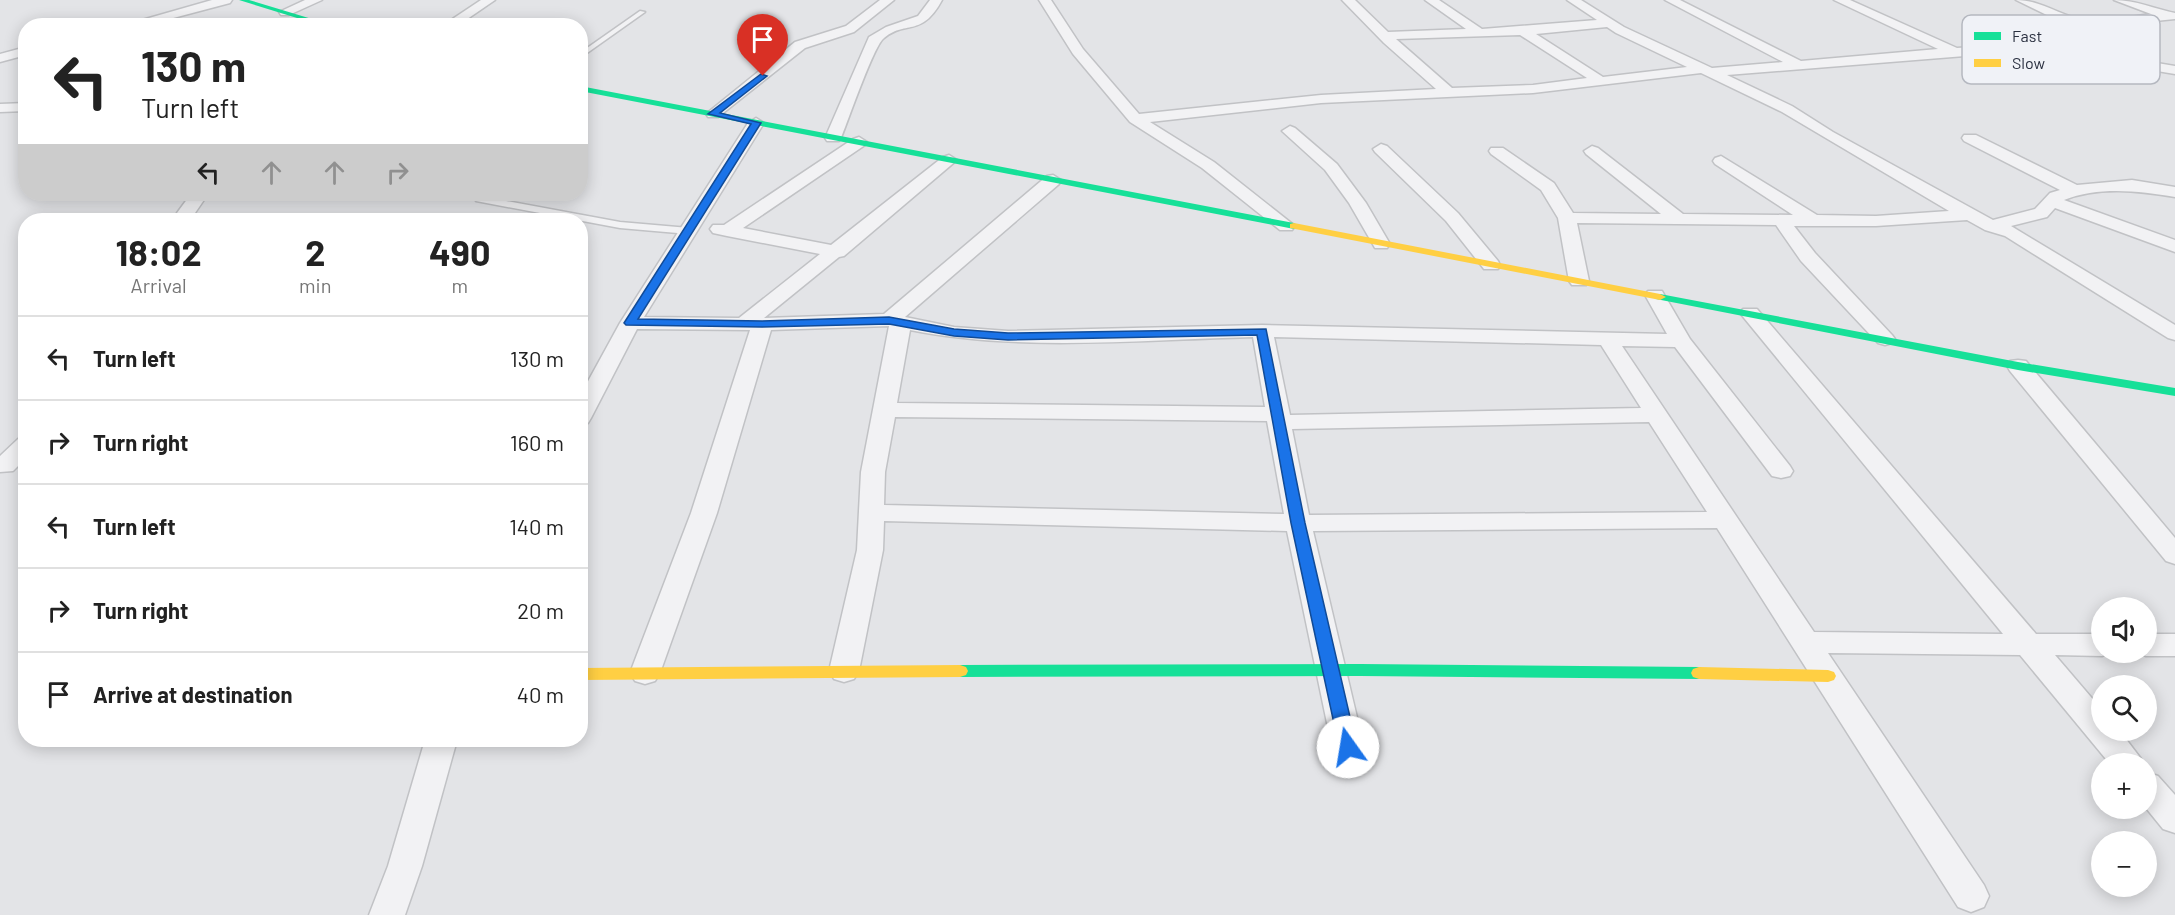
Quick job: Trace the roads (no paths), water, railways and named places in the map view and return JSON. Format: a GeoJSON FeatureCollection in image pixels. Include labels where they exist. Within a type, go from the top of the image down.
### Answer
{"type":"FeatureCollection","features":[{"type":"Feature","properties":{"kind":"street"},"geometry":{"type":"LineString","coordinates":[[157,18],[226,0]]}},
{"type":"Feature","properties":{"kind":"street"},"geometry":{"type":"LineString","coordinates":[[243,0],[305,18]]}},
{"type":"Feature","properties":{"kind":"street"},"geometry":{"type":"LineString","coordinates":[[285,12],[316,0]]}},
{"type":"Feature","properties":{"kind":"street"},"geometry":{"type":"LineString","coordinates":[[461,18],[489,0]]}},
{"type":"Feature","properties":{"kind":"street"},"geometry":{"type":"LineString","coordinates":[[713,114],[800,45],[850,29],[888,0]]}},
{"type":"Feature","properties":{"kind":"street"},"geometry":{"type":"LineString","coordinates":[[833,138],[874,40],[888,31],[924,20],[930,15],[936,0]]}},
{"type":"Feature","properties":{"kind":"street"},"geometry":{"type":"LineString","coordinates":[[1045,0],[1078,51],[1135,119],[1208,165],[1286,226]]}},
{"type":"Feature","properties":{"kind":"street"},"geometry":{"type":"LineString","coordinates":[[1348,0],[1449,93]]}},
{"type":"Feature","properties":{"kind":"street"},"geometry":{"type":"LineString","coordinates":[[1431,0],[1481,34]]}},
{"type":"Feature","properties":{"kind":"street"},"geometry":{"type":"LineString","coordinates":[[1573,0],[1610,23],[1787,109],[1954,207],[1991,225],[2012,232],[2175,334]]}},
{"type":"Feature","properties":{"kind":"street"},"geometry":{"type":"LineString","coordinates":[[1671,0],[1799,64]]}},
{"type":"Feature","properties":{"kind":"street"},"geometry":{"type":"LineString","coordinates":[[1840,0],[1955,51]]}},
{"type":"Feature","properties":{"kind":"street"},"geometry":{"type":"LineString","coordinates":[[2022,0],[2058,15]]}},
{"type":"Feature","properties":{"kind":"street"},"geometry":{"type":"LineString","coordinates":[[2120,0],[2173,16]]}},
{"type":"Feature","properties":{"kind":"street"},"geometry":{"type":"LineString","coordinates":[[1385,36],[1481,34],[1610,23]]}},
{"type":"Feature","properties":{"kind":"street"},"geometry":{"type":"LineString","coordinates":[[1523,31],[1600,81]]}},
{"type":"Feature","properties":{"kind":"street"},"geometry":{"type":"LineString","coordinates":[[1135,119],[1321,99],[1533,88],[1707,71],[1962,51]]}},
{"type":"Feature","properties":{"kind":"street"},"geometry":{"type":"LineString","coordinates":[[0,58],[18,53]]}},
{"type":"Feature","properties":{"kind":"street"},"geometry":{"type":"LineString","coordinates":[[2160,68],[2175,70]]}},
{"type":"Feature","properties":{"kind":"street"},"geometry":{"type":"LineString","coordinates":[[588,90],[2018,366],[2175,392]]}},
{"type":"Feature","properties":{"kind":"street"},"geometry":{"type":"LineString","coordinates":[[0,108],[18,107]]}},
{"type":"Feature","properties":{"kind":"street"},"geometry":{"type":"LineString","coordinates":[[588,403],[630,323],[756,123]]}},
{"type":"Feature","properties":{"kind":"street"},"geometry":{"type":"LineString","coordinates":[[1290,131],[1331,167],[1357,203],[1381,244]]}},
{"type":"Feature","properties":{"kind":"street"},"geometry":{"type":"LineString","coordinates":[[1970,138],[2074,190]]}},
{"type":"Feature","properties":{"kind":"street"},"geometry":{"type":"LineString","coordinates":[[727,231],[859,142]]}},
{"type":"Feature","properties":{"kind":"street"},"geometry":{"type":"LineString","coordinates":[[1381,149],[1452,217],[1491,265]]}},
{"type":"Feature","properties":{"kind":"street"},"geometry":{"type":"LineString","coordinates":[[1497,151],[1548,187],[1567,218],[1579,281]]}},
{"type":"Feature","properties":{"kind":"street"},"geometry":{"type":"LineString","coordinates":[[1592,151],[1677,218]]}},
{"type":"Feature","properties":{"kind":"street"},"geometry":{"type":"LineString","coordinates":[[645,673],[704,513],[753,324],[949,160]]}},
{"type":"Feature","properties":{"kind":"street"},"geometry":{"type":"LineString","coordinates":[[1721,161],[1813,220]]}},
{"type":"Feature","properties":{"kind":"street"},"geometry":{"type":"LineString","coordinates":[[844,672],[870,550],[873,472],[885,410],[895,322],[1053,180]]}},
{"type":"Feature","properties":{"kind":"street"},"geometry":{"type":"LineString","coordinates":[[1991,225],[2041,213],[2056,197],[2074,190],[2132,185],[2175,192]]}},
{"type":"Feature","properties":{"kind":"street"},"geometry":{"type":"LineString","coordinates":[[2051,201],[2175,246]]}},
{"type":"Feature","properties":{"kind":"street"},"geometry":{"type":"LineString","coordinates":[[1567,218],[1876,221],[1972,215]]}},
{"type":"Feature","properties":{"kind":"street"},"geometry":{"type":"LineString","coordinates":[[1780,220],[1808,257],[1885,339]]}},
{"type":"Feature","properties":{"kind":"street"},"geometry":{"type":"LineString","coordinates":[[691,228],[727,231],[837,252]]}},
{"type":"Feature","properties":{"kind":"street"},"geometry":{"type":"LineString","coordinates":[[1655,296],[1681,342],[1781,471]]}},
{"type":"Feature","properties":{"kind":"street"},"geometry":{"type":"LineString","coordinates":[[1750,313],[2120,753]]}},
{"type":"Feature","properties":{"kind":"street"},"geometry":{"type":"LineString","coordinates":[[630,323],[895,322],[954,333],[1008,337],[1262,331],[1681,342]]}},
{"type":"Feature","properties":{"kind":"street"},"geometry":{"type":"LineString","coordinates":[[1262,331],[1298,523],[1348,747]]}},
{"type":"Feature","properties":{"kind":"street"},"geometry":{"type":"LineString","coordinates":[[1607,339],[1971,896]]}},
{"type":"Feature","properties":{"kind":"street"},"geometry":{"type":"LineString","coordinates":[[2018,366],[2175,555]]}},
{"type":"Feature","properties":{"kind":"street"},"geometry":{"type":"LineString","coordinates":[[885,410],[1280,418],[1657,415]]}},
{"type":"Feature","properties":{"kind":"street"},"geometry":{"type":"LineString","coordinates":[[4,466],[18,452]]}},
{"type":"Feature","properties":{"kind":"street"},"geometry":{"type":"LineString","coordinates":[[871,513],[1298,523],[1725,520]]}},
{"type":"Feature","properties":{"kind":"street"},"geometry":{"type":"LineString","coordinates":[[1805,642],[2091,645]]}},
{"type":"Feature","properties":{"kind":"street"},"geometry":{"type":"LineString","coordinates":[[2157,645],[2175,645]]}},
{"type":"Feature","properties":{"kind":"street"},"geometry":{"type":"LineString","coordinates":[[588,674],[1329,668],[1618,670],[1828,676]]}},
{"type":"Feature","properties":{"kind":"street"},"geometry":{"type":"LineString","coordinates":[[387,915],[405,866],[439,747]]}},
{"type":"Feature","properties":{"kind":"street"},"geometry":{"type":"LineString","coordinates":[[2157,798],[2175,819]]}},
{"type":"Feature","properties":{"kind":"lane"},"geometry":{"type":"LineString","coordinates":[[588,50],[642,12]]}},
{"type":"Feature","properties":{"kind":"lane"},"geometry":{"type":"LineString","coordinates":[[491,201],[555,213]]}},
{"type":"Feature","properties":{"kind":"lane"},"geometry":{"type":"LineString","coordinates":[[588,219],[620,225],[691,228]]}}]}
